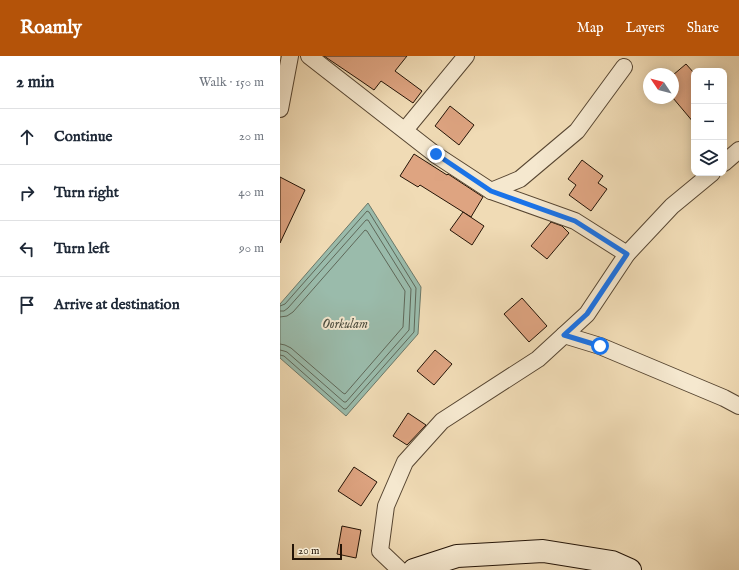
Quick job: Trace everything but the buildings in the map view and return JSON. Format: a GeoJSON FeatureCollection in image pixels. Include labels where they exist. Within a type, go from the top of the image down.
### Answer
{"type":"FeatureCollection","features":[{"type":"Feature","properties":{"kind":"street"},"geometry":{"type":"LineString","coordinates":[[280,109],[290,56]]}},
{"type":"Feature","properties":{"kind":"street"},"geometry":{"type":"LineString","coordinates":[[309,56],[436,154],[491,191],[575,221],[627,254]]}},
{"type":"Feature","properties":{"kind":"street"},"geometry":{"type":"LineString","coordinates":[[405,130],[466,56]]}},
{"type":"Feature","properties":{"kind":"street"},"geometry":{"type":"LineString","coordinates":[[491,191],[520,179],[577,131],[624,67]]}},
{"type":"Feature","properties":{"kind":"street"},"geometry":{"type":"LineString","coordinates":[[727,160],[739,150]]}},
{"type":"Feature","properties":{"kind":"street"},"geometry":{"type":"LineString","coordinates":[[400,570],[380,551],[386,506],[405,462],[442,421],[538,359],[587,314],[627,254],[672,206],[708,176]]}},
{"type":"Feature","properties":{"kind":"street"},"geometry":{"type":"LineString","coordinates":[[564,335],[600,346],[724,398],[739,406]]}},
{"type":"Feature","properties":{"kind":"street"},"geometry":{"type":"LineString","coordinates":[[414,570],[457,556],[543,551],[612,562],[630,570]]}},
{"type":"Feature","properties":{"kind":"water","name":"Oorkulam"},"geometry":{"type":"Polygon","coordinates":[[[368,203],[421,287],[418,334],[346,416],[280,358],[280,304],[368,203]]]}},
{"type":"Feature","properties":{"kind":"route"},"geometry":{"type":"LineString","coordinates":[[436,154],[491,191],[575,221],[627,254],[587,314],[564,335],[600,346]]}}]}
